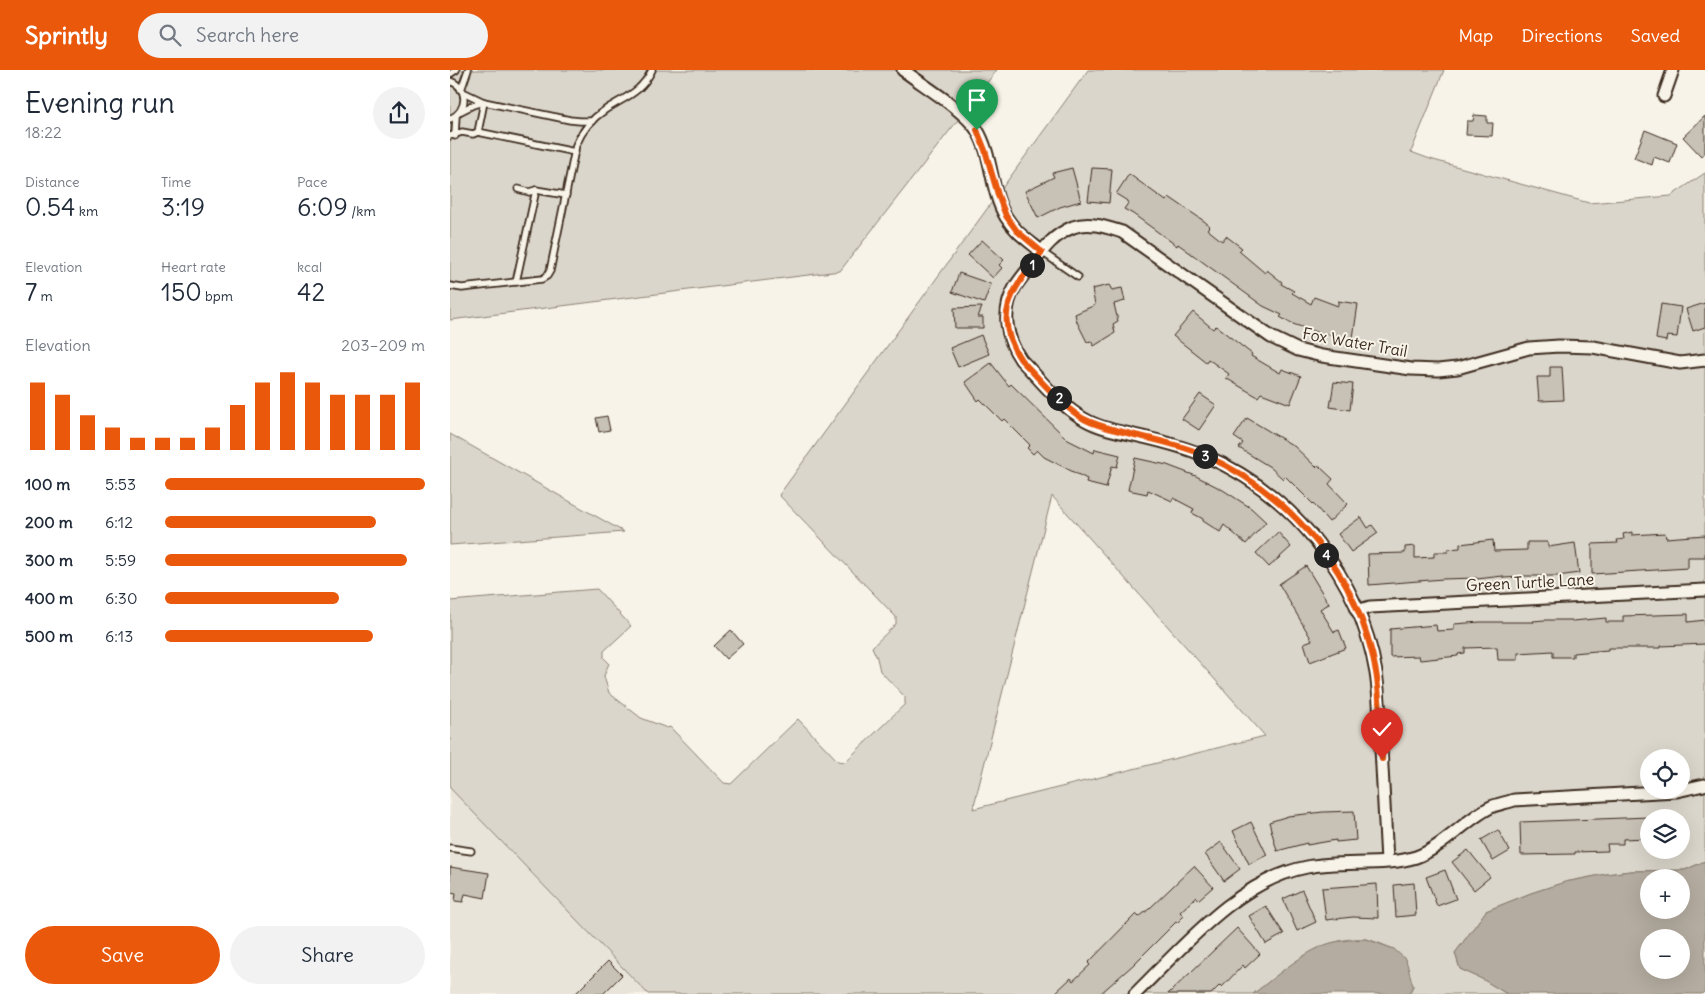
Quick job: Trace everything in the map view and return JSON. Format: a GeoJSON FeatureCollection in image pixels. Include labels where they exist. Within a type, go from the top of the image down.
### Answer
{"type":"FeatureCollection","features":[{"type":"Feature","properties":{"kind":"street"},"geometry":{"type":"LineString","coordinates":[[903,70],[958,111],[977,130],[1006,216],[1017,231],[1042,252]]}},
{"type":"Feature","properties":{"kind":"street"},"geometry":{"type":"LineString","coordinates":[[1664,96],[1674,70]]}},
{"type":"Feature","properties":{"kind":"street","name":"Fox Water Trail"},"geometry":{"type":"LineString","coordinates":[[1387,861],[1376,672],[1367,636],[1351,596],[1339,575],[1316,540],[1288,510],[1265,490],[1238,472],[1203,455],[1173,444],[1101,426],[1085,419],[1068,408],[1014,351],[1008,336],[1006,317],[1015,287],[1051,240],[1074,227],[1099,225],[1122,232],[1271,337],[1298,350],[1322,356],[1411,369],[1438,370],[1457,368],[1529,348],[1559,346],[1593,347],[1680,364],[1705,360]]}},
{"type":"Feature","properties":{"kind":"street","name":"Green Turtle Lane"},"geometry":{"type":"LineString","coordinates":[[1357,611],[1370,607],[1705,590]]}},
{"type":"Feature","properties":{"kind":"street"},"geometry":{"type":"LineString","coordinates":[[1135,994],[1216,916],[1241,895],[1273,877],[1306,867],[1339,863],[1404,860],[1427,852],[1490,807],[1514,800],[1677,791],[1704,785]]}},
{"type":"Feature","properties":{"kind":"lane"},"geometry":{"type":"LineString","coordinates":[[450,74],[456,70]]}},
{"type":"Feature","properties":{"kind":"lane"},"geometry":{"type":"LineString","coordinates":[[452,136],[464,105],[462,91],[468,70]]}},
{"type":"Feature","properties":{"kind":"lane"},"geometry":{"type":"LineString","coordinates":[[450,286],[462,288],[542,279],[547,276],[550,271],[579,138],[592,120],[640,88],[652,70]]}},
{"type":"Feature","properties":{"kind":"lane"},"geometry":{"type":"LineString","coordinates":[[450,81],[454,82],[462,91],[484,102],[580,122],[592,120]]}},
{"type":"Feature","properties":{"kind":"lane"},"geometry":{"type":"LineString","coordinates":[[450,119],[484,102]]}},
{"type":"Feature","properties":{"kind":"lane"},"geometry":{"type":"LineString","coordinates":[[478,132],[484,102]]}},
{"type":"Feature","properties":{"kind":"lane"},"geometry":{"type":"LineString","coordinates":[[452,136],[462,132],[473,134],[478,132],[575,152]]}},
{"type":"Feature","properties":{"kind":"lane"},"geometry":{"type":"LineString","coordinates":[[518,190],[529,192],[536,190],[566,195]]}},
{"type":"Feature","properties":{"kind":"lane"},"geometry":{"type":"LineString","coordinates":[[516,282],[536,190]]}},
{"type":"Feature","properties":{"kind":"lane"},"geometry":{"type":"LineString","coordinates":[[1042,252],[1078,277]]}},
{"type":"Feature","properties":{"kind":"lane"},"geometry":{"type":"LineString","coordinates":[[450,848],[471,851]]}},
{"type":"Feature","properties":{"kind":"shaded area"},"geometry":{"type":"Polygon","coordinates":[[[450,70],[997,70],[840,271],[450,320],[450,70]]]}},
{"type":"Feature","properties":{"kind":"shaded area"},"geometry":{"type":"Polygon","coordinates":[[[1088,70],[1444,70],[1411,152],[1589,203],[1671,196],[1705,173],[1705,861],[1687,869],[1640,869],[1640,871],[1606,874],[1565,882],[1486,911],[1455,953],[1460,969],[1482,979],[1507,994],[1409,994],[1413,986],[1394,949],[1365,939],[1349,939],[1319,948],[1304,956],[1253,994],[648,994],[450,788],[450,601],[597,589],[631,626],[604,651],[604,658],[609,663],[604,676],[609,693],[641,718],[667,728],[670,727],[724,783],[731,784],[798,719],[838,761],[845,762],[905,704],[905,697],[880,671],[872,647],[896,624],[896,617],[779,495],[1088,70]],[[1052,496],[973,809],[1265,736],[1052,496]]]}},
{"type":"Feature","properties":{"kind":"shaded area"},"geometry":{"type":"Polygon","coordinates":[[[450,434],[624,532],[450,545],[450,434]]]}},
{"type":"Feature","properties":{"kind":"shaded area"},"geometry":{"type":"Polygon","coordinates":[[[450,788],[648,994],[450,994],[450,788]]]}},
{"type":"Feature","properties":{"kind":"shaded area"},"geometry":{"type":"Polygon","coordinates":[[[1705,861],[1705,991],[1702,994],[1507,994],[1482,979],[1460,969],[1455,953],[1486,911],[1565,882],[1640,871],[1640,919],[1690,919],[1690,869],[1687,869],[1705,861]]]}},
{"type":"Feature","properties":{"kind":"shaded area"},"geometry":{"type":"Polygon","coordinates":[[[1366,939],[1394,949],[1406,960],[1413,986],[1409,994],[1253,994],[1294,962],[1320,947],[1337,942],[1366,939]]]}},
{"type":"Feature","properties":{"kind":"building"},"geometry":{"type":"Polygon","coordinates":[[[1474,115],[1487,116],[1487,123],[1493,123],[1492,136],[1466,135],[1467,121],[1473,121],[1474,115]]]}},
{"type":"Feature","properties":{"kind":"building"},"geometry":{"type":"Polygon","coordinates":[[[1705,116],[1705,153],[1701,156],[1683,137],[1705,116]]]}},
{"type":"Feature","properties":{"kind":"building"},"geometry":{"type":"Polygon","coordinates":[[[1645,130],[1677,143],[1670,163],[1654,157],[1652,165],[1634,158],[1645,130]]]}},
{"type":"Feature","properties":{"kind":"building"},"geometry":{"type":"Polygon","coordinates":[[[1072,168],[1081,201],[1060,207],[1038,218],[1025,191],[1054,177],[1052,173],[1072,168]]]}},
{"type":"Feature","properties":{"kind":"building"},"geometry":{"type":"Polygon","coordinates":[[[1092,168],[1112,169],[1109,203],[1088,201],[1092,168]]]}},
{"type":"Feature","properties":{"kind":"building"},"geometry":{"type":"Polygon","coordinates":[[[1129,174],[1166,201],[1169,197],[1204,221],[1210,226],[1207,229],[1222,241],[1226,236],[1242,248],[1239,251],[1265,273],[1267,270],[1282,282],[1281,284],[1294,291],[1292,293],[1311,304],[1314,297],[1338,306],[1338,301],[1358,304],[1353,338],[1319,333],[1290,323],[1280,317],[1282,315],[1263,306],[1178,244],[1177,246],[1124,209],[1129,202],[1116,194],[1129,174]]]}},
{"type":"Feature","properties":{"kind":"building"},"geometry":{"type":"Polygon","coordinates":[[[982,240],[1004,260],[999,265],[1002,268],[993,278],[968,255],[982,240]]]}},
{"type":"Feature","properties":{"kind":"building"},"geometry":{"type":"Polygon","coordinates":[[[959,273],[991,284],[984,303],[952,292],[959,273]]]}},
{"type":"Feature","properties":{"kind":"building"},"geometry":{"type":"Polygon","coordinates":[[[1109,285],[1112,290],[1122,288],[1125,301],[1114,304],[1118,321],[1113,324],[1115,333],[1094,346],[1091,341],[1087,342],[1075,314],[1095,305],[1092,289],[1109,285]]]}},
{"type":"Feature","properties":{"kind":"building"},"geometry":{"type":"Polygon","coordinates":[[[1705,303],[1705,327],[1693,331],[1686,309],[1705,303]]]}},
{"type":"Feature","properties":{"kind":"building"},"geometry":{"type":"Polygon","coordinates":[[[1661,304],[1681,307],[1677,337],[1667,336],[1666,341],[1656,339],[1661,304]]]}},
{"type":"Feature","properties":{"kind":"building"},"geometry":{"type":"Polygon","coordinates":[[[982,307],[978,317],[983,317],[983,328],[955,328],[954,308],[982,307]]]}},
{"type":"Feature","properties":{"kind":"building"},"geometry":{"type":"Polygon","coordinates":[[[1193,312],[1213,329],[1216,326],[1252,354],[1251,356],[1280,373],[1282,369],[1301,376],[1290,404],[1261,393],[1258,397],[1226,378],[1229,374],[1208,359],[1206,362],[1173,336],[1193,312]]]}},
{"type":"Feature","properties":{"kind":"building"},"geometry":{"type":"Polygon","coordinates":[[[981,335],[989,354],[958,367],[950,348],[981,335]]]}},
{"type":"Feature","properties":{"kind":"building"},"geometry":{"type":"Polygon","coordinates":[[[991,363],[1009,386],[1011,384],[1068,440],[1094,453],[1095,449],[1120,455],[1117,467],[1112,466],[1106,488],[1086,483],[1087,479],[1044,457],[1037,450],[1033,454],[1027,448],[1030,445],[1004,419],[1002,421],[980,399],[978,401],[965,382],[991,363]]]}},
{"type":"Feature","properties":{"kind":"building"},"geometry":{"type":"Polygon","coordinates":[[[1550,367],[1562,367],[1564,400],[1539,401],[1537,377],[1550,377],[1550,367]]]}},
{"type":"Feature","properties":{"kind":"building"},"geometry":{"type":"Polygon","coordinates":[[[1334,382],[1353,384],[1350,410],[1330,407],[1334,382]]]}},
{"type":"Feature","properties":{"kind":"building"},"geometry":{"type":"Polygon","coordinates":[[[1200,394],[1216,405],[1199,430],[1182,419],[1200,394]]]}},
{"type":"Feature","properties":{"kind":"building"},"geometry":{"type":"Polygon","coordinates":[[[607,416],[610,430],[599,432],[596,418],[607,416]]]}},
{"type":"Feature","properties":{"kind":"building"},"geometry":{"type":"Polygon","coordinates":[[[1247,418],[1294,446],[1316,467],[1318,465],[1333,479],[1329,484],[1348,504],[1329,522],[1285,476],[1283,479],[1270,467],[1239,448],[1243,443],[1234,437],[1247,418]]]}},
{"type":"Feature","properties":{"kind":"building"},"geometry":{"type":"Polygon","coordinates":[[[1135,458],[1167,465],[1196,476],[1251,508],[1266,522],[1246,544],[1224,525],[1220,532],[1192,513],[1194,509],[1173,498],[1172,501],[1148,490],[1147,494],[1128,490],[1135,458]]]}},
{"type":"Feature","properties":{"kind":"building"},"geometry":{"type":"Polygon","coordinates":[[[1361,517],[1368,528],[1372,525],[1378,533],[1351,552],[1338,534],[1361,517]]]}},
{"type":"Feature","properties":{"kind":"building"},"geometry":{"type":"Polygon","coordinates":[[[1278,532],[1291,547],[1269,567],[1256,553],[1278,532]]]}},
{"type":"Feature","properties":{"kind":"building"},"geometry":{"type":"Polygon","coordinates":[[[1632,532],[1632,535],[1665,533],[1666,538],[1705,535],[1705,557],[1688,557],[1688,568],[1592,574],[1592,544],[1618,543],[1617,540],[1624,539],[1623,534],[1632,532]]]}},
{"type":"Feature","properties":{"kind":"building"},"geometry":{"type":"Polygon","coordinates":[[[1493,540],[1494,551],[1527,550],[1527,542],[1548,542],[1548,547],[1575,543],[1579,573],[1558,576],[1503,578],[1503,576],[1369,585],[1368,554],[1405,553],[1405,547],[1415,546],[1415,558],[1434,557],[1434,552],[1448,552],[1448,549],[1460,548],[1460,544],[1493,540]]]}},
{"type":"Feature","properties":{"kind":"building"},"geometry":{"type":"Polygon","coordinates":[[[1306,566],[1329,604],[1320,609],[1334,632],[1339,630],[1346,648],[1310,662],[1304,643],[1312,640],[1279,584],[1306,566]]]}},
{"type":"Feature","properties":{"kind":"building"},"geometry":{"type":"Polygon","coordinates":[[[1688,614],[1688,622],[1705,620],[1705,644],[1661,646],[1661,648],[1608,648],[1608,650],[1573,653],[1573,657],[1553,657],[1553,651],[1518,653],[1518,660],[1498,660],[1497,647],[1465,648],[1465,653],[1458,654],[1458,656],[1420,660],[1419,656],[1390,657],[1390,629],[1436,625],[1437,631],[1454,630],[1454,624],[1480,622],[1572,621],[1606,618],[1606,622],[1623,622],[1623,616],[1688,614]]]}},
{"type":"Feature","properties":{"kind":"building"},"geometry":{"type":"Polygon","coordinates":[[[731,630],[743,644],[726,659],[714,646],[731,630]]]}},
{"type":"Feature","properties":{"kind":"building"},"geometry":{"type":"Polygon","coordinates":[[[1354,811],[1356,840],[1336,842],[1336,840],[1307,845],[1307,843],[1277,851],[1269,822],[1288,816],[1354,811]]]}},
{"type":"Feature","properties":{"kind":"building"},"geometry":{"type":"Polygon","coordinates":[[[1640,817],[1640,838],[1623,839],[1623,844],[1607,844],[1608,851],[1521,855],[1520,822],[1640,817]]]}},
{"type":"Feature","properties":{"kind":"building"},"geometry":{"type":"Polygon","coordinates":[[[1251,822],[1267,855],[1249,864],[1233,831],[1251,822]]]}},
{"type":"Feature","properties":{"kind":"building"},"geometry":{"type":"Polygon","coordinates":[[[1498,830],[1510,851],[1493,861],[1481,840],[1498,830]]]}},
{"type":"Feature","properties":{"kind":"building"},"geometry":{"type":"Polygon","coordinates":[[[1221,842],[1240,869],[1224,881],[1205,854],[1221,842]]]}},
{"type":"Feature","properties":{"kind":"building"},"geometry":{"type":"Polygon","coordinates":[[[1468,850],[1490,877],[1474,890],[1452,862],[1468,850]]]}},
{"type":"Feature","properties":{"kind":"building"},"geometry":{"type":"Polygon","coordinates":[[[1194,866],[1213,887],[1198,900],[1196,897],[1180,912],[1184,916],[1133,965],[1100,994],[1054,994],[1071,978],[1073,981],[1090,965],[1088,963],[1136,914],[1139,917],[1149,909],[1194,866]]]}},
{"type":"Feature","properties":{"kind":"building"},"geometry":{"type":"Polygon","coordinates":[[[450,867],[489,873],[485,898],[465,894],[463,902],[455,901],[456,893],[450,892],[450,867]]]}},
{"type":"Feature","properties":{"kind":"building"},"geometry":{"type":"Polygon","coordinates":[[[1445,870],[1456,899],[1437,906],[1426,877],[1445,870]]]}},
{"type":"Feature","properties":{"kind":"building"},"geometry":{"type":"Polygon","coordinates":[[[1414,883],[1416,915],[1396,917],[1394,885],[1414,883]]]}},
{"type":"Feature","properties":{"kind":"building"},"geometry":{"type":"Polygon","coordinates":[[[1377,884],[1378,918],[1353,917],[1326,920],[1322,888],[1377,884]]]}},
{"type":"Feature","properties":{"kind":"building"},"geometry":{"type":"Polygon","coordinates":[[[1302,890],[1316,922],[1297,931],[1283,899],[1302,890]]]}},
{"type":"Feature","properties":{"kind":"building"},"geometry":{"type":"Polygon","coordinates":[[[1266,906],[1284,934],[1266,944],[1249,916],[1266,906]]]}},
{"type":"Feature","properties":{"kind":"building"},"geometry":{"type":"Polygon","coordinates":[[[1237,928],[1260,954],[1245,968],[1243,965],[1222,987],[1220,985],[1211,994],[1168,994],[1237,928]]]}},
{"type":"Feature","properties":{"kind":"building"},"geometry":{"type":"Polygon","coordinates":[[[608,961],[622,975],[603,994],[575,994],[608,961]]]}},
{"type":"Feature","properties":{"kind":"route"},"geometry":{"type":"LineString","coordinates":[[977,130],[1006,216],[1017,231],[1042,252],[1015,287],[1009,302],[1006,317],[1008,336],[1014,351],[1068,408],[1085,419],[1120,432],[1173,444],[1203,455],[1238,472],[1265,490],[1288,510],[1316,540],[1351,596],[1367,636],[1376,672],[1382,759]]}}]}
